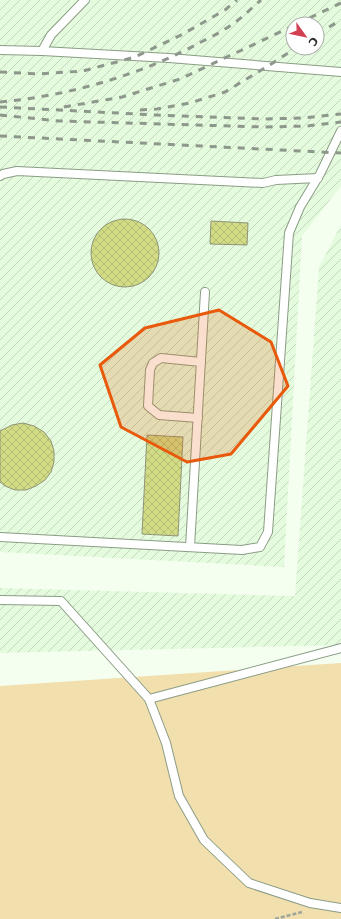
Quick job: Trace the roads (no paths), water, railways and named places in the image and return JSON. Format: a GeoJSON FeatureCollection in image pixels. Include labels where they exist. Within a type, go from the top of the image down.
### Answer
{"type":"FeatureCollection","features":[{"type":"Feature","properties":{"kind":"lane"},"geometry":{"type":"LineString","coordinates":[[42,51],[51,35],[85,0]]}},
{"type":"Feature","properties":{"kind":"lane"},"geometry":{"type":"LineString","coordinates":[[0,50],[170,58],[341,72]]}},
{"type":"Feature","properties":{"kind":"lane"},"geometry":{"type":"LineString","coordinates":[[0,537],[242,550],[260,547],[268,532],[289,233],[300,207],[318,178],[341,131]]}},
{"type":"Feature","properties":{"kind":"lane"},"geometry":{"type":"LineString","coordinates":[[0,176],[17,171],[263,183],[276,180],[318,178]]}},
{"type":"Feature","properties":{"kind":"lane"},"geometry":{"type":"LineString","coordinates":[[190,547],[205,292]]}},
{"type":"Feature","properties":{"kind":"lane"},"geometry":{"type":"LineString","coordinates":[[198,418],[159,415],[148,406],[150,370],[153,363],[161,358],[201,362]]}},
{"type":"Feature","properties":{"kind":"lane"},"geometry":{"type":"LineString","coordinates":[[0,600],[61,602],[149,699],[166,743],[179,796],[204,840],[249,883],[310,903],[341,908]]}},
{"type":"Feature","properties":{"kind":"lane"},"geometry":{"type":"LineString","coordinates":[[149,699],[341,648]]}},
{"type":"Feature","properties":{"kind":"railway"},"geometry":{"type":"LineString","coordinates":[[0,72],[38,74],[83,71],[135,57],[183,34],[225,10],[237,0]]}},
{"type":"Feature","properties":{"kind":"railway"},"geometry":{"type":"LineString","coordinates":[[0,102],[52,95],[129,74],[178,54],[212,37],[238,20],[261,0]]}},
{"type":"Feature","properties":{"kind":"railway"},"geometry":{"type":"LineString","coordinates":[[314,16],[341,3]]}},
{"type":"Feature","properties":{"kind":"railway"},"geometry":{"type":"LineString","coordinates":[[325,29],[341,20]]}},
{"type":"Feature","properties":{"kind":"railway"},"geometry":{"type":"LineString","coordinates":[[64,107],[122,97],[180,79],[285,30]]}},
{"type":"Feature","properties":{"kind":"railway"},"geometry":{"type":"LineString","coordinates":[[140,110],[157,109],[190,103],[225,92],[285,55]]}},
{"type":"Feature","properties":{"kind":"railway"},"geometry":{"type":"LineString","coordinates":[[0,107],[264,119],[303,118],[341,114]]}},
{"type":"Feature","properties":{"kind":"railway"},"geometry":{"type":"LineString","coordinates":[[0,115],[59,121],[264,127],[307,126],[341,122]]}},
{"type":"Feature","properties":{"kind":"railway"},"geometry":{"type":"LineString","coordinates":[[0,136],[341,153]]}}]}
